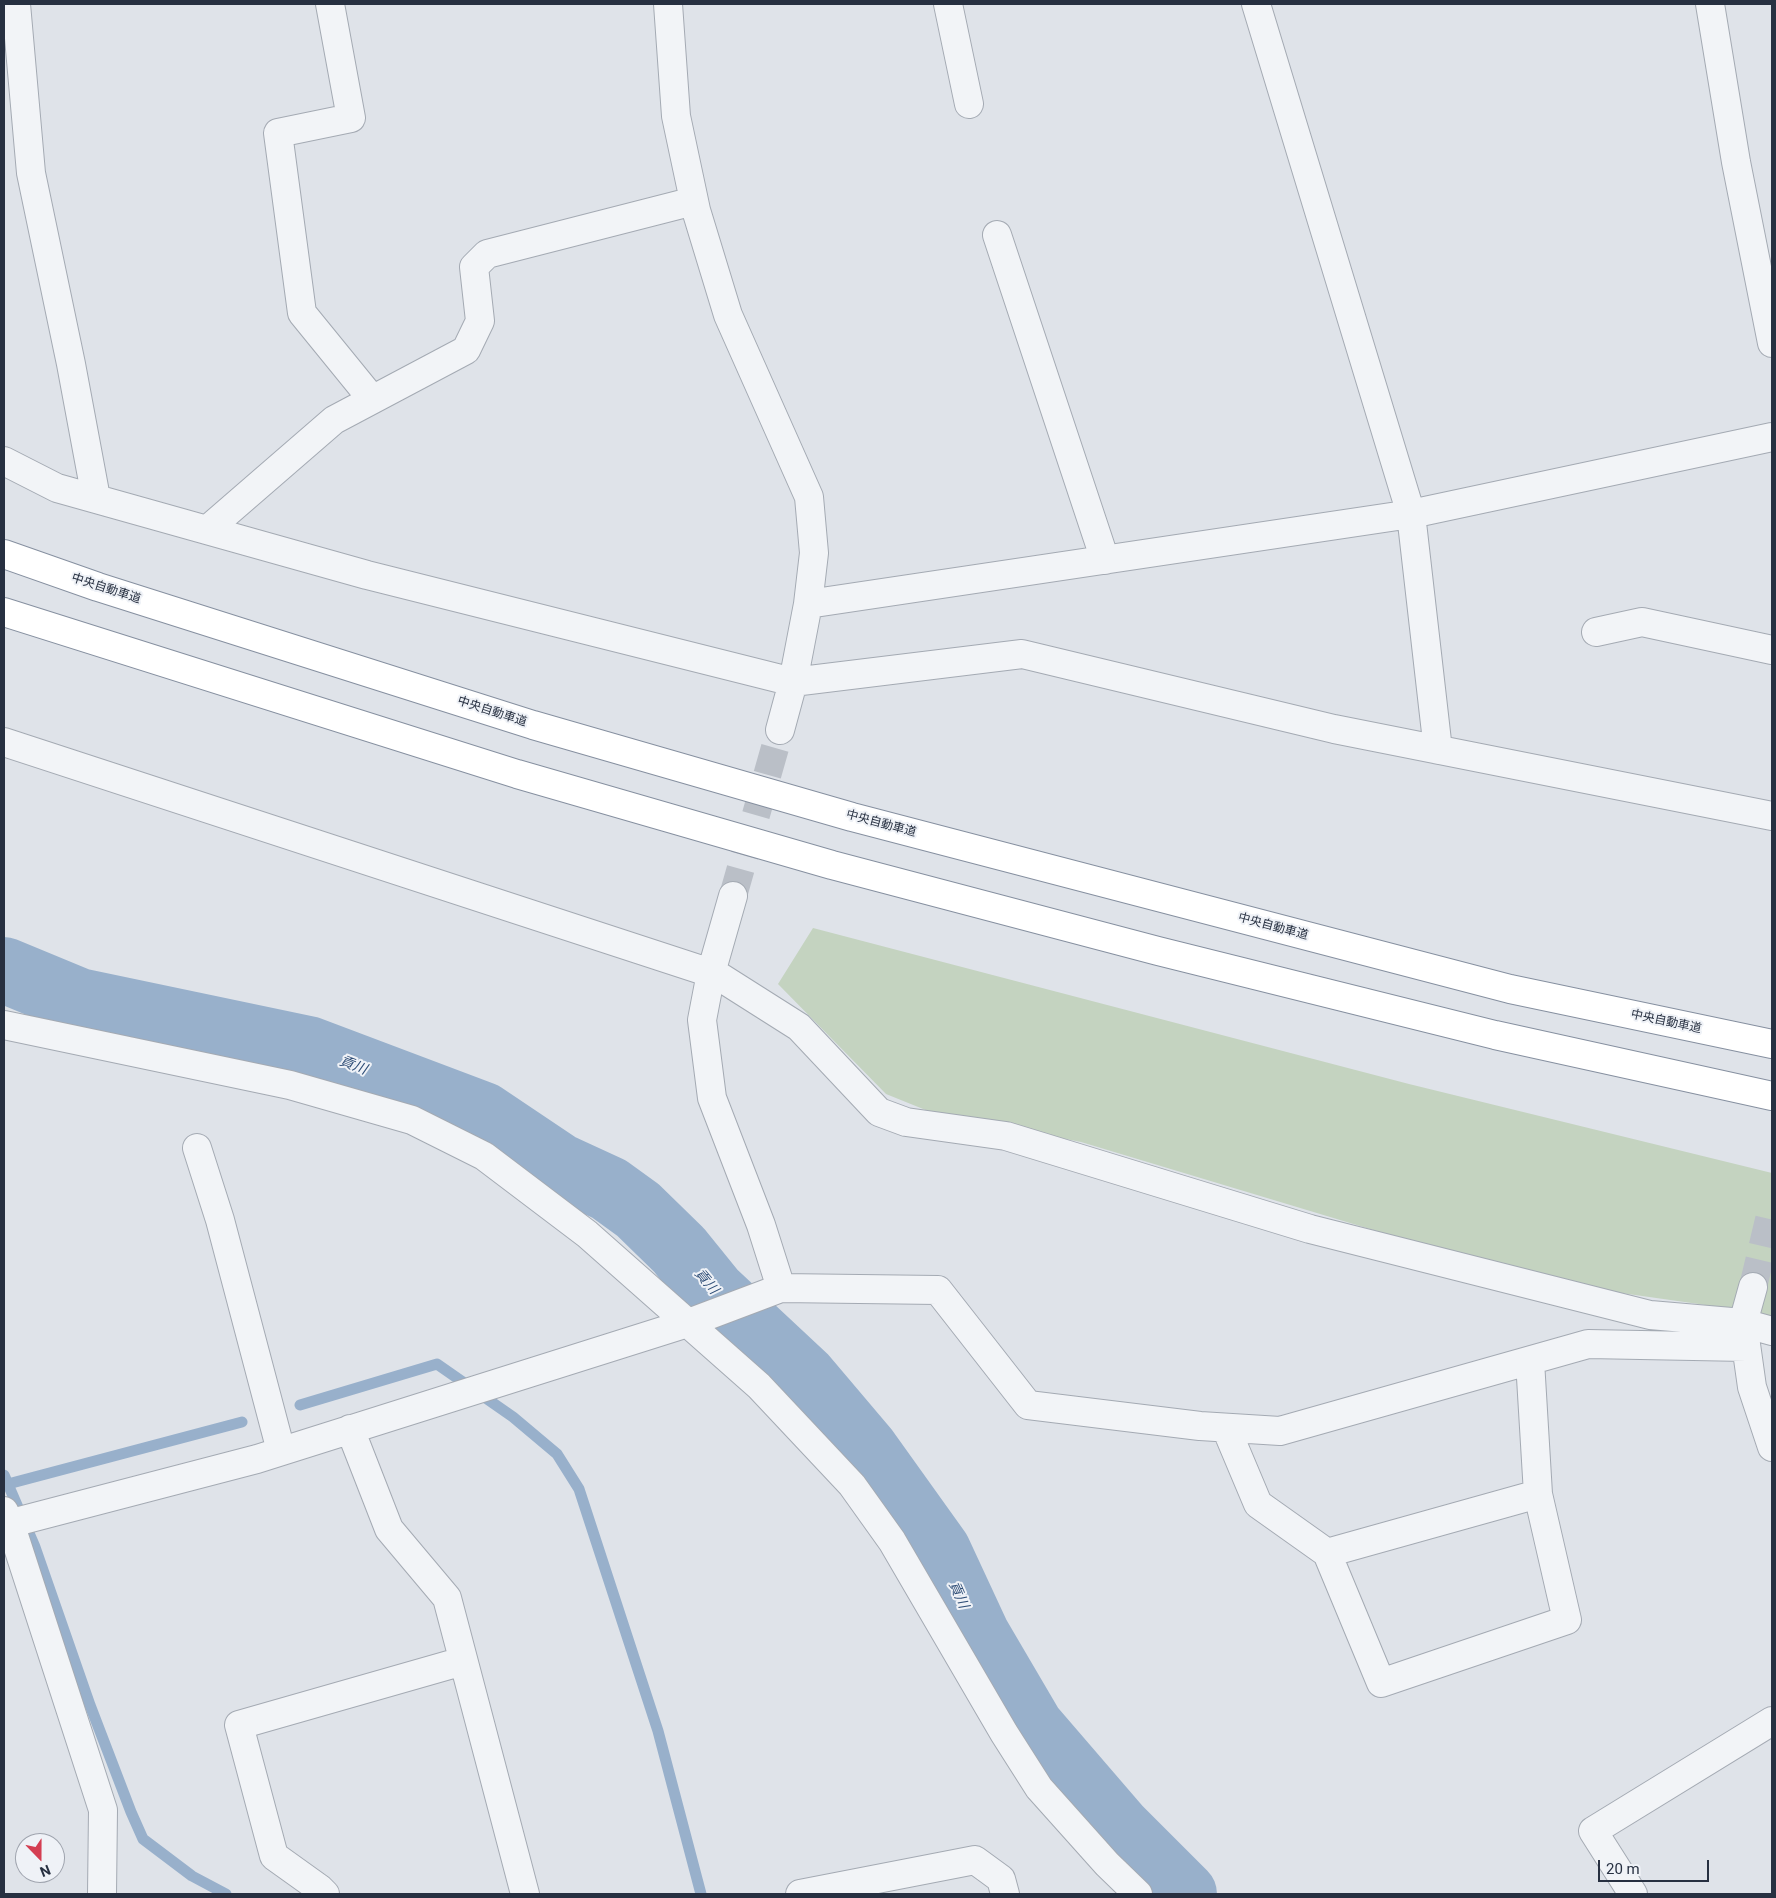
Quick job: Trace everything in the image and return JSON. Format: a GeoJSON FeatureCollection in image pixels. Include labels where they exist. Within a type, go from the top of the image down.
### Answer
{"type":"FeatureCollection","features":[{"type":"Feature","properties":{"kind":"highway","name":"中央自動車道"},"geometry":{"type":"LineString","coordinates":[[4,554],[98,587],[532,725],[852,816],[1510,989],[1772,1044]]}},
{"type":"Feature","properties":{"kind":"highway"},"geometry":{"type":"LineString","coordinates":[[4,612],[517,774],[842,868],[1158,951],[1495,1034],[1772,1096]]}},
{"type":"Feature","properties":{"kind":"street"},"geometry":{"type":"LineString","coordinates":[[16,4],[31,173],[71,364],[96,498]]}},
{"type":"Feature","properties":{"kind":"street"},"geometry":{"type":"LineString","coordinates":[[330,4],[351,118],[278,133],[302,313],[372,399]]}},
{"type":"Feature","properties":{"kind":"street"},"geometry":{"type":"LineString","coordinates":[[668,4],[676,116],[694,201],[728,316],[810,497],[814,553],[808,604],[793,682],[780,730]]}},
{"type":"Feature","properties":{"kind":"street"},"geometry":{"type":"LineString","coordinates":[[948,4],[969,104]]}},
{"type":"Feature","properties":{"kind":"street"},"geometry":{"type":"LineString","coordinates":[[1256,4],[1411,514],[1438,750]]}},
{"type":"Feature","properties":{"kind":"street"},"geometry":{"type":"LineString","coordinates":[[1710,4],[1736,162],[1772,343]]}},
{"type":"Feature","properties":{"kind":"street"},"geometry":{"type":"LineString","coordinates":[[207,530],[334,420],[466,350],[480,321],[474,267],[488,254],[694,201]]}},
{"type":"Feature","properties":{"kind":"street"},"geometry":{"type":"LineString","coordinates":[[997,235],[1105,560]]}},
{"type":"Feature","properties":{"kind":"street"},"geometry":{"type":"LineString","coordinates":[[808,604],[1411,514],[1772,436]]}},
{"type":"Feature","properties":{"kind":"street"},"geometry":{"type":"LineString","coordinates":[[4,461],[58,488],[367,575],[793,682],[1022,654],[1334,729],[1772,816]]}},
{"type":"Feature","properties":{"kind":"street"},"geometry":{"type":"LineString","coordinates":[[1596,632],[1642,622],[1772,650]]}},
{"type":"Feature","properties":{"kind":"street"},"geometry":{"type":"LineString","coordinates":[[4,742],[718,975],[799,1027],[879,1112],[906,1122],[1006,1136],[1310,1229],[1650,1315],[1745,1335]]}},
{"type":"Feature","properties":{"kind":"street"},"geometry":{"type":"LineString","coordinates":[[733,896],[711,973],[702,1020],[712,1098],[782,1288]]}},
{"type":"Feature","properties":{"kind":"street"},"geometry":{"type":"LineString","coordinates":[[4,1025],[290,1084],[412,1120],[484,1156],[587,1234],[690,1323],[759,1386],[852,1485],[892,1541],[1004,1733],[1039,1788],[1107,1864],[1138,1894]]}},
{"type":"Feature","properties":{"kind":"street"},"geometry":{"type":"LineString","coordinates":[[197,1148],[220,1220],[281,1451]]}},
{"type":"Feature","properties":{"kind":"street"},"geometry":{"type":"LineString","coordinates":[[1753,1287],[1745,1335],[1752,1387],[1772,1448]]}},
{"type":"Feature","properties":{"kind":"street"},"geometry":{"type":"LineString","coordinates":[[102,1894],[103,1810],[8,1520],[48,1513],[281,1451],[690,1323],[782,1288],[938,1290],[1028,1405],[1200,1426],[1280,1431],[1588,1344],[1745,1335],[1772,1331]]}},
{"type":"Feature","properties":{"kind":"street"},"geometry":{"type":"LineString","coordinates":[[1226,1428],[1258,1504],[1326,1553],[1381,1684],[1567,1620],[1538,1494],[1530,1361]]}},
{"type":"Feature","properties":{"kind":"street"},"geometry":{"type":"LineString","coordinates":[[350,1429],[389,1529],[447,1598],[525,1894]]}},
{"type":"Feature","properties":{"kind":"street"},"geometry":{"type":"LineString","coordinates":[[1326,1553],[1538,1494]]}},
{"type":"Feature","properties":{"kind":"street"},"geometry":{"type":"LineString","coordinates":[[325,1894],[274,1856],[239,1725],[463,1661]]}},
{"type":"Feature","properties":{"kind":"street"},"geometry":{"type":"LineString","coordinates":[[1633,1894],[1593,1830],[1772,1722]]}},
{"type":"Feature","properties":{"kind":"street"},"geometry":{"type":"LineString","coordinates":[[800,1894],[975,1860],[1002,1878],[1005,1894]]}},
{"type":"Feature","properties":{"kind":"green space"},"geometry":{"type":"Polygon","coordinates":[[[813,928],[1409,1084],[1772,1173],[1772,1318],[1748,1311],[1621,1293],[1443,1251],[1081,1142],[933,1113],[886,1094],[778,984],[813,928]]]}},
{"type":"Feature","properties":{"kind":"waterway","name":"貢川"},"geometry":{"type":"LineString","coordinates":[[4,970],[79,1001],[308,1049],[483,1115],[559,1166],[609,1189],[638,1210],[679,1250],[713,1292],[804,1377],[865,1449],[938,1551],[977,1635],[1031,1727],[1118,1828],[1184,1894]]}},
{"type":"Feature","properties":{"kind":"waterway"},"geometry":{"type":"LineString","coordinates":[[300,1405],[437,1364],[513,1417],[557,1454],[579,1489],[658,1731],[701,1894]]}},
{"type":"Feature","properties":{"kind":"waterway"},"geometry":{"type":"LineString","coordinates":[[8,1484],[242,1422]]}},
{"type":"Feature","properties":{"kind":"waterway"},"geometry":{"type":"LineString","coordinates":[[4,1475],[35,1547],[90,1705],[143,1839],[192,1876],[226,1894]]}},
{"type":"Feature","properties":{"kind":"tunnel"},"geometry":{"type":"LineString","coordinates":[[733,896],[780,730]]}},
{"type":"Feature","properties":{"kind":"tunnel"},"geometry":{"type":"LineString","coordinates":[[1753,1287],[1772,1207]]}}]}
